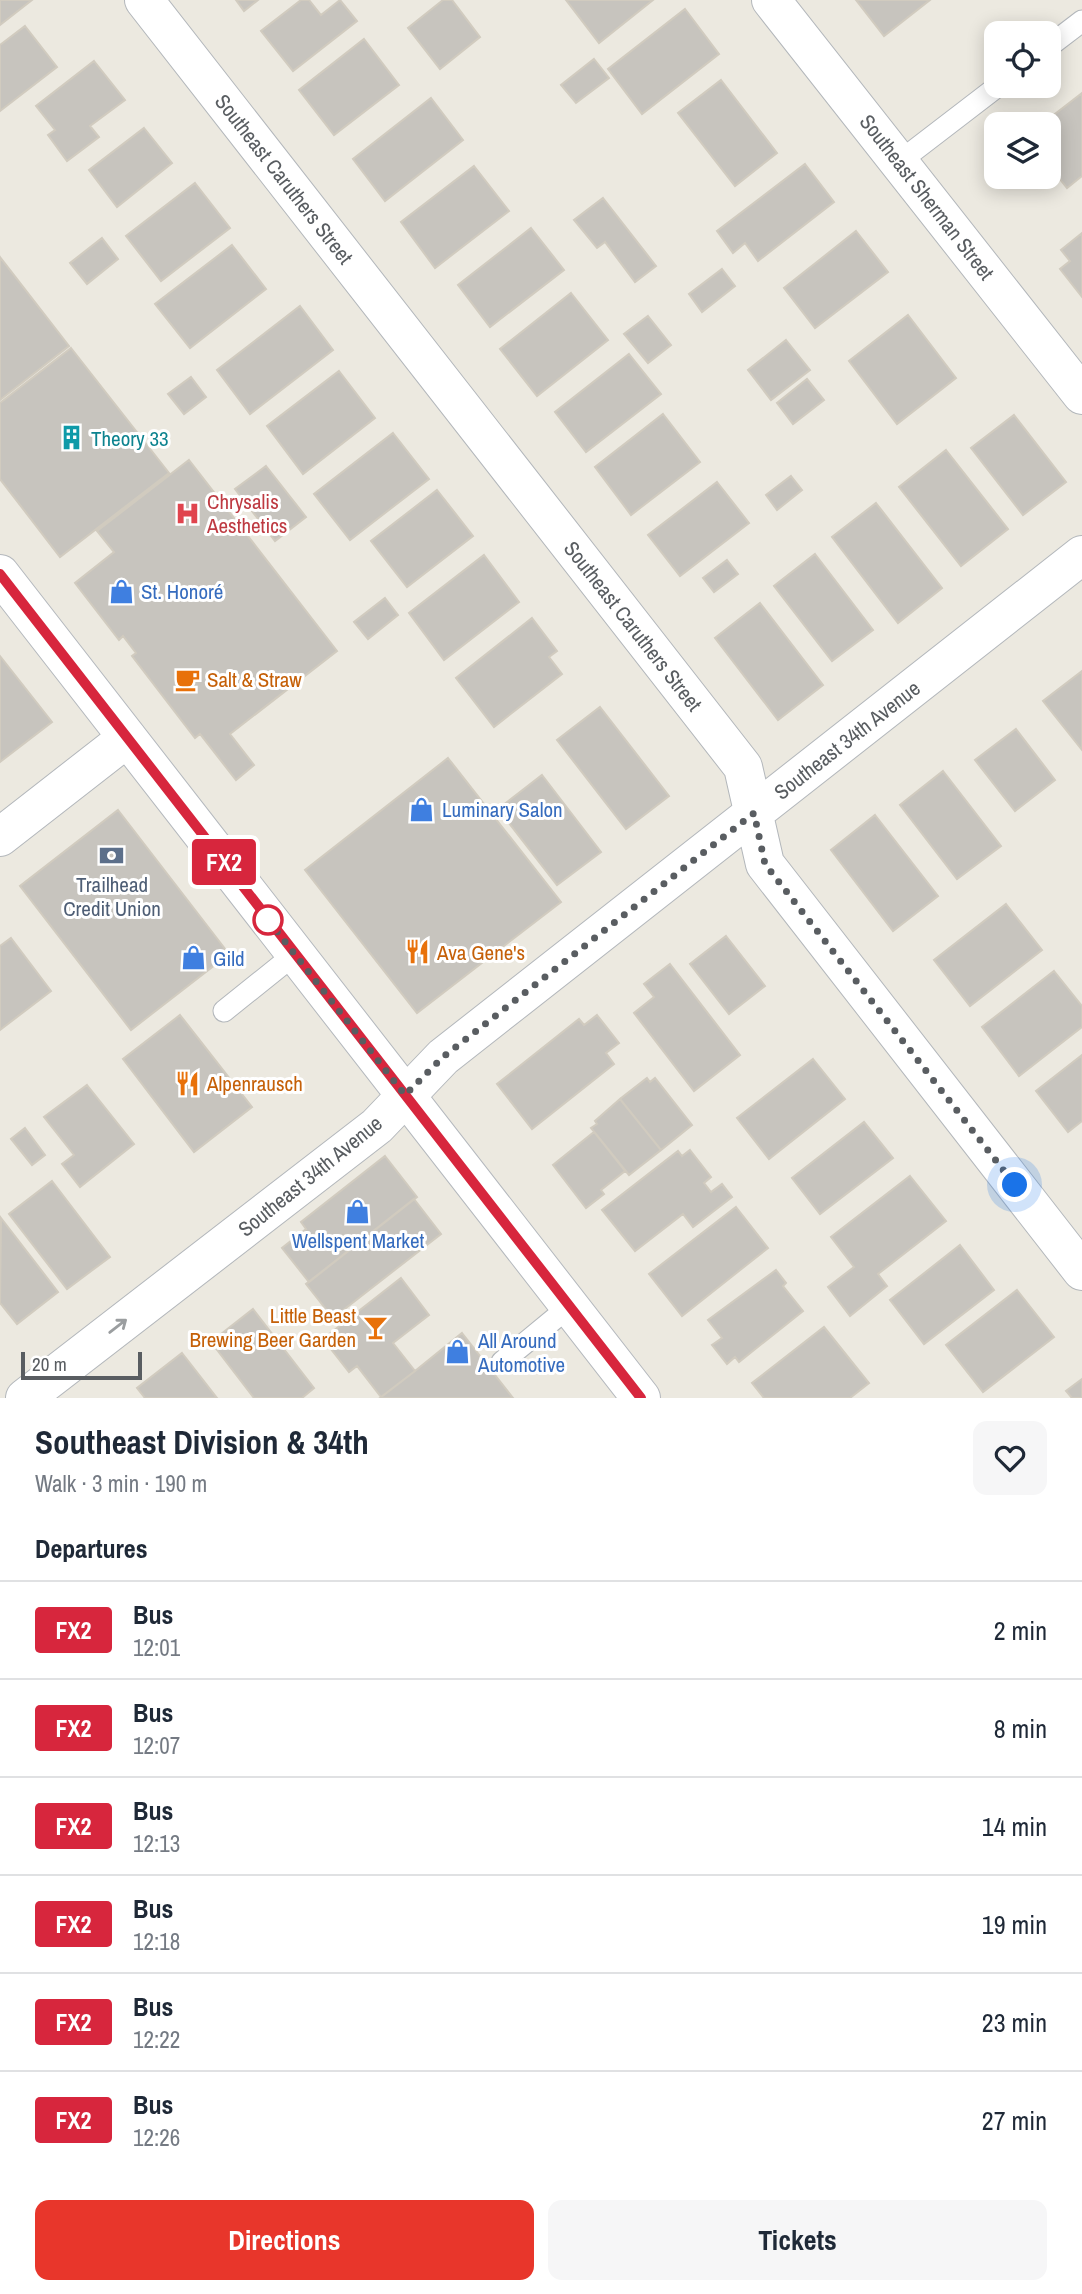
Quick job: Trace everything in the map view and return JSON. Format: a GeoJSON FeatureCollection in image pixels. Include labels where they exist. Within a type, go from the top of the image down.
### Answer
{"type":"FeatureCollection","features":[{"type":"Feature","properties":{"kind":"street","name":"Southeast Caruthers Street"},"geometry":{"type":"LineString","coordinates":[[144,0],[743,767],[765,864],[1082,1271]]}},
{"type":"Feature","properties":{"kind":"street","name":"Southeast Sherman Street"},"geometry":{"type":"LineString","coordinates":[[771,0],[1082,395]]}},
{"type":"Feature","properties":{"kind":"street","name":"Southeast 34th Avenue"},"geometry":{"type":"LineString","coordinates":[[25,1398],[377,1126],[443,1057],[754,813],[1078,566]]}},
{"type":"Feature","properties":{"kind":"street"},"geometry":{"type":"LineString","coordinates":[[0,574],[641,1398]]}},
{"type":"Feature","properties":{"kind":"street"},"geometry":{"type":"LineString","coordinates":[[0,837],[127,738]]}},
{"type":"Feature","properties":{"kind":"lane"},"geometry":{"type":"LineString","coordinates":[[1061,37],[1082,21]]}},
{"type":"Feature","properties":{"kind":"lane"},"geometry":{"type":"LineString","coordinates":[[899,162],[984,97]]}},
{"type":"Feature","properties":{"kind":"lane"},"geometry":{"type":"LineString","coordinates":[[224,1012],[295,954]]}},
{"type":"Feature","properties":{"kind":"lane"},"geometry":{"type":"LineString","coordinates":[[502,1362],[570,1306]]}},
{"type":"Feature","properties":{"kind":"building"},"geometry":{"type":"Polygon","coordinates":[[[0,0],[32,0],[0,25],[0,0]]]}},
{"type":"Feature","properties":{"kind":"building"},"geometry":{"type":"Polygon","coordinates":[[[236,0],[258,0],[244,11],[236,0]]]}},
{"type":"Feature","properties":{"kind":"building"},"geometry":{"type":"Polygon","coordinates":[[[301,0],[309,0],[321,15],[340,0],[357,21],[293,71],[261,31],[301,0]]]}},
{"type":"Feature","properties":{"kind":"building"},"geometry":{"type":"Polygon","coordinates":[[[443,0],[452,0],[480,37],[440,69],[408,28],[443,0]]]}},
{"type":"Feature","properties":{"kind":"building"},"geometry":{"type":"Polygon","coordinates":[[[566,0],[653,0],[599,43],[566,0]]]}},
{"type":"Feature","properties":{"kind":"building"},"geometry":{"type":"Polygon","coordinates":[[[856,0],[930,0],[884,36],[856,0]]]}},
{"type":"Feature","properties":{"kind":"building"},"geometry":{"type":"Polygon","coordinates":[[[685,9],[719,54],[642,114],[608,69],[685,9]]]}},
{"type":"Feature","properties":{"kind":"building"},"geometry":{"type":"Polygon","coordinates":[[[25,26],[57,67],[0,111],[0,45],[25,26]]]}},
{"type":"Feature","properties":{"kind":"building"},"geometry":{"type":"Polygon","coordinates":[[[364,39],[399,85],[334,135],[299,90],[364,39]]]}},
{"type":"Feature","properties":{"kind":"building"},"geometry":{"type":"Polygon","coordinates":[[[594,59],[609,78],[576,103],[561,85],[594,59]]]}},
{"type":"Feature","properties":{"kind":"building"},"geometry":{"type":"Polygon","coordinates":[[[94,61],[125,100],[90,126],[99,137],[67,161],[48,135],[55,130],[36,106],[94,61]]]}},
{"type":"Feature","properties":{"kind":"building"},"geometry":{"type":"Polygon","coordinates":[[[721,80],[777,153],[735,186],[678,113],[721,80]]]}},
{"type":"Feature","properties":{"kind":"building"},"geometry":{"type":"Polygon","coordinates":[[[1082,93],[1082,176],[1067,188],[1061,180],[1061,112],[1057,112],[1082,93]]]}},
{"type":"Feature","properties":{"kind":"building"},"geometry":{"type":"Polygon","coordinates":[[[431,98],[463,140],[385,201],[353,159],[431,98]]]}},
{"type":"Feature","properties":{"kind":"building"},"geometry":{"type":"Polygon","coordinates":[[[144,128],[172,163],[117,207],[89,170],[144,128]]]}},
{"type":"Feature","properties":{"kind":"building"},"geometry":{"type":"Polygon","coordinates":[[[805,164],[834,202],[758,261],[745,243],[733,253],[717,231],[805,164]]]}},
{"type":"Feature","properties":{"kind":"building"},"geometry":{"type":"Polygon","coordinates":[[[474,166],[509,211],[435,268],[401,222],[474,166]]]}},
{"type":"Feature","properties":{"kind":"building"},"geometry":{"type":"Polygon","coordinates":[[[195,183],[230,228],[161,281],[126,236],[195,183]]]}},
{"type":"Feature","properties":{"kind":"building"},"geometry":{"type":"Polygon","coordinates":[[[603,198],[656,266],[635,282],[605,242],[597,248],[574,220],[603,198]]]}},
{"type":"Feature","properties":{"kind":"building"},"geometry":{"type":"Polygon","coordinates":[[[531,228],[564,270],[490,327],[458,285],[531,228]]]}},
{"type":"Feature","properties":{"kind":"building"},"geometry":{"type":"Polygon","coordinates":[[[856,231],[888,272],[815,328],[784,288],[856,231]]]}},
{"type":"Feature","properties":{"kind":"building"},"geometry":{"type":"Polygon","coordinates":[[[1082,233],[1082,297],[1060,269],[1070,261],[1061,250],[1082,233]]]}},
{"type":"Feature","properties":{"kind":"building"},"geometry":{"type":"Polygon","coordinates":[[[102,238],[118,259],[87,284],[70,263],[102,238]]]}},
{"type":"Feature","properties":{"kind":"building"},"geometry":{"type":"Polygon","coordinates":[[[232,245],[266,289],[190,348],[155,304],[232,245]]]}},
{"type":"Feature","properties":{"kind":"building"},"geometry":{"type":"Polygon","coordinates":[[[0,257],[69,346],[0,400],[0,257]]]}},
{"type":"Feature","properties":{"kind":"building"},"geometry":{"type":"Polygon","coordinates":[[[722,269],[735,286],[702,312],[689,294],[722,269]]]}},
{"type":"Feature","properties":{"kind":"building"},"geometry":{"type":"Polygon","coordinates":[[[571,293],[608,340],[537,396],[500,349],[571,293]]]}},
{"type":"Feature","properties":{"kind":"building"},"geometry":{"type":"Polygon","coordinates":[[[300,306],[333,350],[250,414],[217,370],[300,306]]]}},
{"type":"Feature","properties":{"kind":"building"},"geometry":{"type":"Polygon","coordinates":[[[908,315],[956,378],[897,424],[849,361],[908,315]]]}},
{"type":"Feature","properties":{"kind":"building"},"geometry":{"type":"Polygon","coordinates":[[[648,316],[671,345],[648,363],[624,334],[648,316]]]}},
{"type":"Feature","properties":{"kind":"building"},"geometry":{"type":"Polygon","coordinates":[[[786,340],[810,370],[771,400],[748,370],[786,340]]]}},
{"type":"Feature","properties":{"kind":"building","name":"Theory 33"},"geometry":{"type":"Polygon","coordinates":[[[71,348],[169,473],[60,557],[0,479],[0,403],[71,348]]]}},
{"type":"Feature","properties":{"kind":"building"},"geometry":{"type":"Polygon","coordinates":[[[629,354],[661,394],[586,452],[555,412],[629,354]]]}},
{"type":"Feature","properties":{"kind":"building"},"geometry":{"type":"Polygon","coordinates":[[[339,371],[375,418],[303,474],[267,426],[339,371]]]}},
{"type":"Feature","properties":{"kind":"building"},"geometry":{"type":"Polygon","coordinates":[[[191,377],[206,397],[184,414],[168,394],[191,377]]]}},
{"type":"Feature","properties":{"kind":"building"},"geometry":{"type":"Polygon","coordinates":[[[807,379],[824,400],[793,424],[777,403],[807,379]]]}},
{"type":"Feature","properties":{"kind":"building"},"geometry":{"type":"Polygon","coordinates":[[[663,414],[700,462],[631,515],[595,467],[663,414]]]}},
{"type":"Feature","properties":{"kind":"building"},"geometry":{"type":"Polygon","coordinates":[[[1014,415],[1066,482],[1023,515],[971,448],[1014,415]]]}},
{"type":"Feature","properties":{"kind":"building"},"geometry":{"type":"Polygon","coordinates":[[[393,433],[429,479],[350,540],[314,494],[393,433]]]}},
{"type":"Feature","properties":{"kind":"building"},"geometry":{"type":"Polygon","coordinates":[[[946,450],[1008,529],[961,566],[899,487],[946,450]]]}},
{"type":"Feature","properties":{"kind":"building"},"geometry":{"type":"Polygon","coordinates":[[[189,460],[337,651],[230,734],[254,765],[236,780],[200,734],[195,738],[132,656],[136,653],[123,636],[119,640],[75,583],[114,552],[97,531],[189,460]]]}},
{"type":"Feature","properties":{"kind":"building"},"geometry":{"type":"Polygon","coordinates":[[[266,466],[306,517],[275,541],[235,489],[266,466]]]}},
{"type":"Feature","properties":{"kind":"building"},"geometry":{"type":"Polygon","coordinates":[[[791,476],[802,490],[777,510],[766,495],[791,476]]]}},
{"type":"Feature","properties":{"kind":"building"},"geometry":{"type":"Polygon","coordinates":[[[717,482],[749,523],[680,576],[648,535],[717,482]]]}},
{"type":"Feature","properties":{"kind":"building"},"geometry":{"type":"Polygon","coordinates":[[[437,490],[473,536],[407,587],[371,541],[437,490]]]}},
{"type":"Feature","properties":{"kind":"building"},"geometry":{"type":"Polygon","coordinates":[[[876,503],[942,588],[898,623],[832,537],[876,503]]]}},
{"type":"Feature","properties":{"kind":"building"},"geometry":{"type":"Polygon","coordinates":[[[815,554],[873,630],[832,661],[774,586],[815,554]]]}},
{"type":"Feature","properties":{"kind":"building"},"geometry":{"type":"Polygon","coordinates":[[[484,555],[519,602],[444,660],[409,613],[484,555]]]}},
{"type":"Feature","properties":{"kind":"building"},"geometry":{"type":"Polygon","coordinates":[[[727,560],[738,574],[714,592],[703,578],[727,560]]]}},
{"type":"Feature","properties":{"kind":"building"},"geometry":{"type":"Polygon","coordinates":[[[385,598],[398,615],[368,639],[354,622],[385,598]]]}},
{"type":"Feature","properties":{"kind":"building"},"geometry":{"type":"Polygon","coordinates":[[[760,603],[823,685],[778,720],[715,638],[760,603]]]}},
{"type":"Feature","properties":{"kind":"building"},"geometry":{"type":"Polygon","coordinates":[[[532,618],[557,651],[549,657],[562,674],[494,727],[456,678],[532,618]]]}},
{"type":"Feature","properties":{"kind":"building"},"geometry":{"type":"Polygon","coordinates":[[[0,656],[52,722],[0,762],[0,656]]]}},
{"type":"Feature","properties":{"kind":"building"},"geometry":{"type":"Polygon","coordinates":[[[1082,671],[1082,750],[1043,701],[1082,671]]]}},
{"type":"Feature","properties":{"kind":"building"},"geometry":{"type":"Polygon","coordinates":[[[600,707],[669,796],[626,829],[557,740],[600,707]]]}},
{"type":"Feature","properties":{"kind":"building"},"geometry":{"type":"Polygon","coordinates":[[[1016,729],[1055,780],[1015,811],[975,760],[1016,729]]]}},
{"type":"Feature","properties":{"kind":"building"},"geometry":{"type":"Polygon","coordinates":[[[448,758],[561,902],[417,1013],[305,870],[448,758]]]}},
{"type":"Feature","properties":{"kind":"building"},"geometry":{"type":"Polygon","coordinates":[[[943,771],[1001,846],[957,879],[900,805],[943,771]]]}},
{"type":"Feature","properties":{"kind":"building"},"geometry":{"type":"Polygon","coordinates":[[[542,775],[601,852],[557,885],[498,809],[542,775]]]}},
{"type":"Feature","properties":{"kind":"building"},"geometry":{"type":"Polygon","coordinates":[[[118,810],[229,954],[131,1030],[20,886],[118,810]]]}},
{"type":"Feature","properties":{"kind":"building"},"geometry":{"type":"Polygon","coordinates":[[[875,815],[938,896],[893,931],[831,850],[875,815]]]}},
{"type":"Feature","properties":{"kind":"building"},"geometry":{"type":"Polygon","coordinates":[[[1006,904],[1042,950],[970,1006],[934,960],[1006,904]]]}},
{"type":"Feature","properties":{"kind":"building"},"geometry":{"type":"Polygon","coordinates":[[[726,936],[765,986],[729,1014],[690,964],[726,936]]]}},
{"type":"Feature","properties":{"kind":"building"},"geometry":{"type":"Polygon","coordinates":[[[11,938],[51,991],[0,1030],[0,946],[11,938]]]}},
{"type":"Feature","properties":{"kind":"building"},"geometry":{"type":"Polygon","coordinates":[[[670,964],[740,1055],[694,1091],[634,1013],[654,997],[644,984],[670,964]]]}},
{"type":"Feature","properties":{"kind":"building"},"geometry":{"type":"Polygon","coordinates":[[[1054,971],[1082,1006],[1082,1027],[1019,1076],[982,1027],[1054,971]]]}},
{"type":"Feature","properties":{"kind":"building","name":"Alpenrausch"},"geometry":{"type":"Polygon","coordinates":[[[180,1015],[252,1107],[194,1152],[123,1059],[180,1015]]]}},
{"type":"Feature","properties":{"kind":"building"},"geometry":{"type":"Polygon","coordinates":[[[597,1015],[619,1043],[606,1053],[614,1064],[532,1129],[497,1084],[579,1019],[584,1025],[597,1015]]]}},
{"type":"Feature","properties":{"kind":"building"},"geometry":{"type":"Polygon","coordinates":[[[1082,1055],[1082,1121],[1068,1132],[1036,1091],[1082,1055]]]}},
{"type":"Feature","properties":{"kind":"building"},"geometry":{"type":"Polygon","coordinates":[[[813,1059],[845,1099],[769,1159],[737,1118],[813,1059]]]}},
{"type":"Feature","properties":{"kind":"building"},"geometry":{"type":"Polygon","coordinates":[[[647,1078],[650,1082],[655,1078],[692,1125],[661,1150],[620,1099],[647,1078]]]}},
{"type":"Feature","properties":{"kind":"building"},"geometry":{"type":"Polygon","coordinates":[[[87,1085],[134,1144],[80,1187],[62,1164],[74,1155],[44,1117],[87,1085]]]}},
{"type":"Feature","properties":{"kind":"building"},"geometry":{"type":"Polygon","coordinates":[[[620,1099],[661,1150],[629,1175],[591,1128],[597,1124],[595,1121],[620,1099]]]}},
{"type":"Feature","properties":{"kind":"building"},"geometry":{"type":"Polygon","coordinates":[[[864,1122],[893,1158],[820,1214],[792,1178],[864,1122]]]}},
{"type":"Feature","properties":{"kind":"building"},"geometry":{"type":"Polygon","coordinates":[[[25,1128],[45,1155],[32,1165],[11,1139],[25,1128]]]}},
{"type":"Feature","properties":{"kind":"building"},"geometry":{"type":"Polygon","coordinates":[[[594,1132],[625,1171],[601,1190],[604,1194],[586,1208],[553,1165],[594,1132]]]}},
{"type":"Feature","properties":{"kind":"building"},"geometry":{"type":"Polygon","coordinates":[[[690,1150],[711,1177],[704,1183],[711,1192],[722,1184],[732,1197],[693,1227],[683,1214],[635,1251],[602,1210],[678,1151],[682,1156],[690,1150]]]}},
{"type":"Feature","properties":{"kind":"building","name":"Wellspent Market"},"geometry":{"type":"Polygon","coordinates":[[[385,1156],[417,1197],[309,1282],[282,1248],[306,1229],[301,1222],[385,1156]]]}},
{"type":"Feature","properties":{"kind":"building"},"geometry":{"type":"Polygon","coordinates":[[[910,1176],[946,1221],[878,1274],[887,1286],[850,1316],[828,1287],[854,1267],[831,1237],[910,1176]]]}},
{"type":"Feature","properties":{"kind":"building"},"geometry":{"type":"Polygon","coordinates":[[[52,1181],[110,1257],[67,1289],[9,1214],[52,1181]]]}},
{"type":"Feature","properties":{"kind":"building"},"geometry":{"type":"Polygon","coordinates":[[[414,1199],[441,1234],[333,1318],[306,1284],[414,1199]]]}},
{"type":"Feature","properties":{"kind":"building"},"geometry":{"type":"Polygon","coordinates":[[[736,1207],[768,1248],[682,1316],[649,1274],[736,1207]]]}},
{"type":"Feature","properties":{"kind":"building"},"geometry":{"type":"Polygon","coordinates":[[[1,1218],[58,1292],[17,1324],[0,1303],[1,1218]]]}},
{"type":"Feature","properties":{"kind":"building"},"geometry":{"type":"Polygon","coordinates":[[[960,1245],[994,1290],[924,1344],[890,1300],[960,1245]]]}},
{"type":"Feature","properties":{"kind":"building"},"geometry":{"type":"Polygon","coordinates":[[[776,1270],[786,1283],[783,1286],[803,1311],[739,1362],[735,1357],[727,1364],[712,1345],[722,1338],[708,1320],[776,1270]]]}},
{"type":"Feature","properties":{"kind":"building","name":"Little Beast Brewing Beer Garden"},"geometry":{"type":"Polygon","coordinates":[[[401,1278],[429,1315],[393,1343],[415,1371],[381,1397],[357,1366],[349,1372],[323,1339],[401,1278]]]}},
{"type":"Feature","properties":{"kind":"building"},"geometry":{"type":"Polygon","coordinates":[[[1017,1290],[1054,1337],[983,1392],[946,1345],[1017,1290]]]}},
{"type":"Feature","properties":{"kind":"building"},"geometry":{"type":"Polygon","coordinates":[[[253,1309],[314,1388],[302,1398],[254,1398],[211,1342],[253,1309]]]}},
{"type":"Feature","properties":{"kind":"building"},"geometry":{"type":"Polygon","coordinates":[[[824,1327],[869,1383],[850,1398],[764,1398],[752,1383],[824,1327]]]}},
{"type":"Feature","properties":{"kind":"building","name":"All Around Automotive"},"geometry":{"type":"Polygon","coordinates":[[[462,1333],[513,1398],[380,1398],[415,1371],[462,1333]]]}},
{"type":"Feature","properties":{"kind":"building"},"geometry":{"type":"Polygon","coordinates":[[[182,1353],[217,1398],[145,1398],[137,1388],[182,1353]]]}},
{"type":"Feature","properties":{"kind":"building"},"geometry":{"type":"Polygon","coordinates":[[[1082,1379],[1082,1398],[1072,1398],[1066,1391],[1082,1379]]]}},
{"type":"Feature","properties":{"kind":"bus line","name":"FX2"},"geometry":{"type":"LineString","coordinates":[[0,574],[641,1398]]}},
{"type":"Feature","properties":{"kind":"place","name":"Theory 33"},"geometry":{"type":"Point","coordinates":[71,438]}},
{"type":"Feature","properties":{"kind":"place","name":"Chrysalis Aesthetics"},"geometry":{"type":"Point","coordinates":[187,513]}},
{"type":"Feature","properties":{"kind":"place","name":"St. Honoré"},"geometry":{"type":"Point","coordinates":[121,591]}},
{"type":"Feature","properties":{"kind":"place","name":"Salt & Straw"},"geometry":{"type":"Point","coordinates":[187,679]}},
{"type":"Feature","properties":{"kind":"place","name":"Luminary Salon"},"geometry":{"type":"Point","coordinates":[422,809]}},
{"type":"Feature","properties":{"kind":"place","name":"Trailhead Credit Union"},"geometry":{"type":"Point","coordinates":[112,855]}},
{"type":"Feature","properties":{"kind":"place","name":"Ava Gene's"},"geometry":{"type":"Point","coordinates":[417,952]}},
{"type":"Feature","properties":{"kind":"place","name":"Gild"},"geometry":{"type":"Point","coordinates":[193,958]}},
{"type":"Feature","properties":{"kind":"place","name":"Alpenrausch"},"geometry":{"type":"Point","coordinates":[187,1083]}},
{"type":"Feature","properties":{"kind":"place","name":"Wellspent Market"},"geometry":{"type":"Point","coordinates":[358,1211]}},
{"type":"Feature","properties":{"kind":"place","name":"Little Beast Brewing Beer Garden"},"geometry":{"type":"Point","coordinates":[376,1327]}},
{"type":"Feature","properties":{"kind":"place","name":"All Around Automotive"},"geometry":{"type":"Point","coordinates":[458,1352]}},
{"type":"Feature","properties":{"kind":"route"},"geometry":{"type":"LineString","coordinates":[[268,920],[261,911],[405,1095],[443,1057],[754,813],[765,864],[1015,1185]]}}]}
